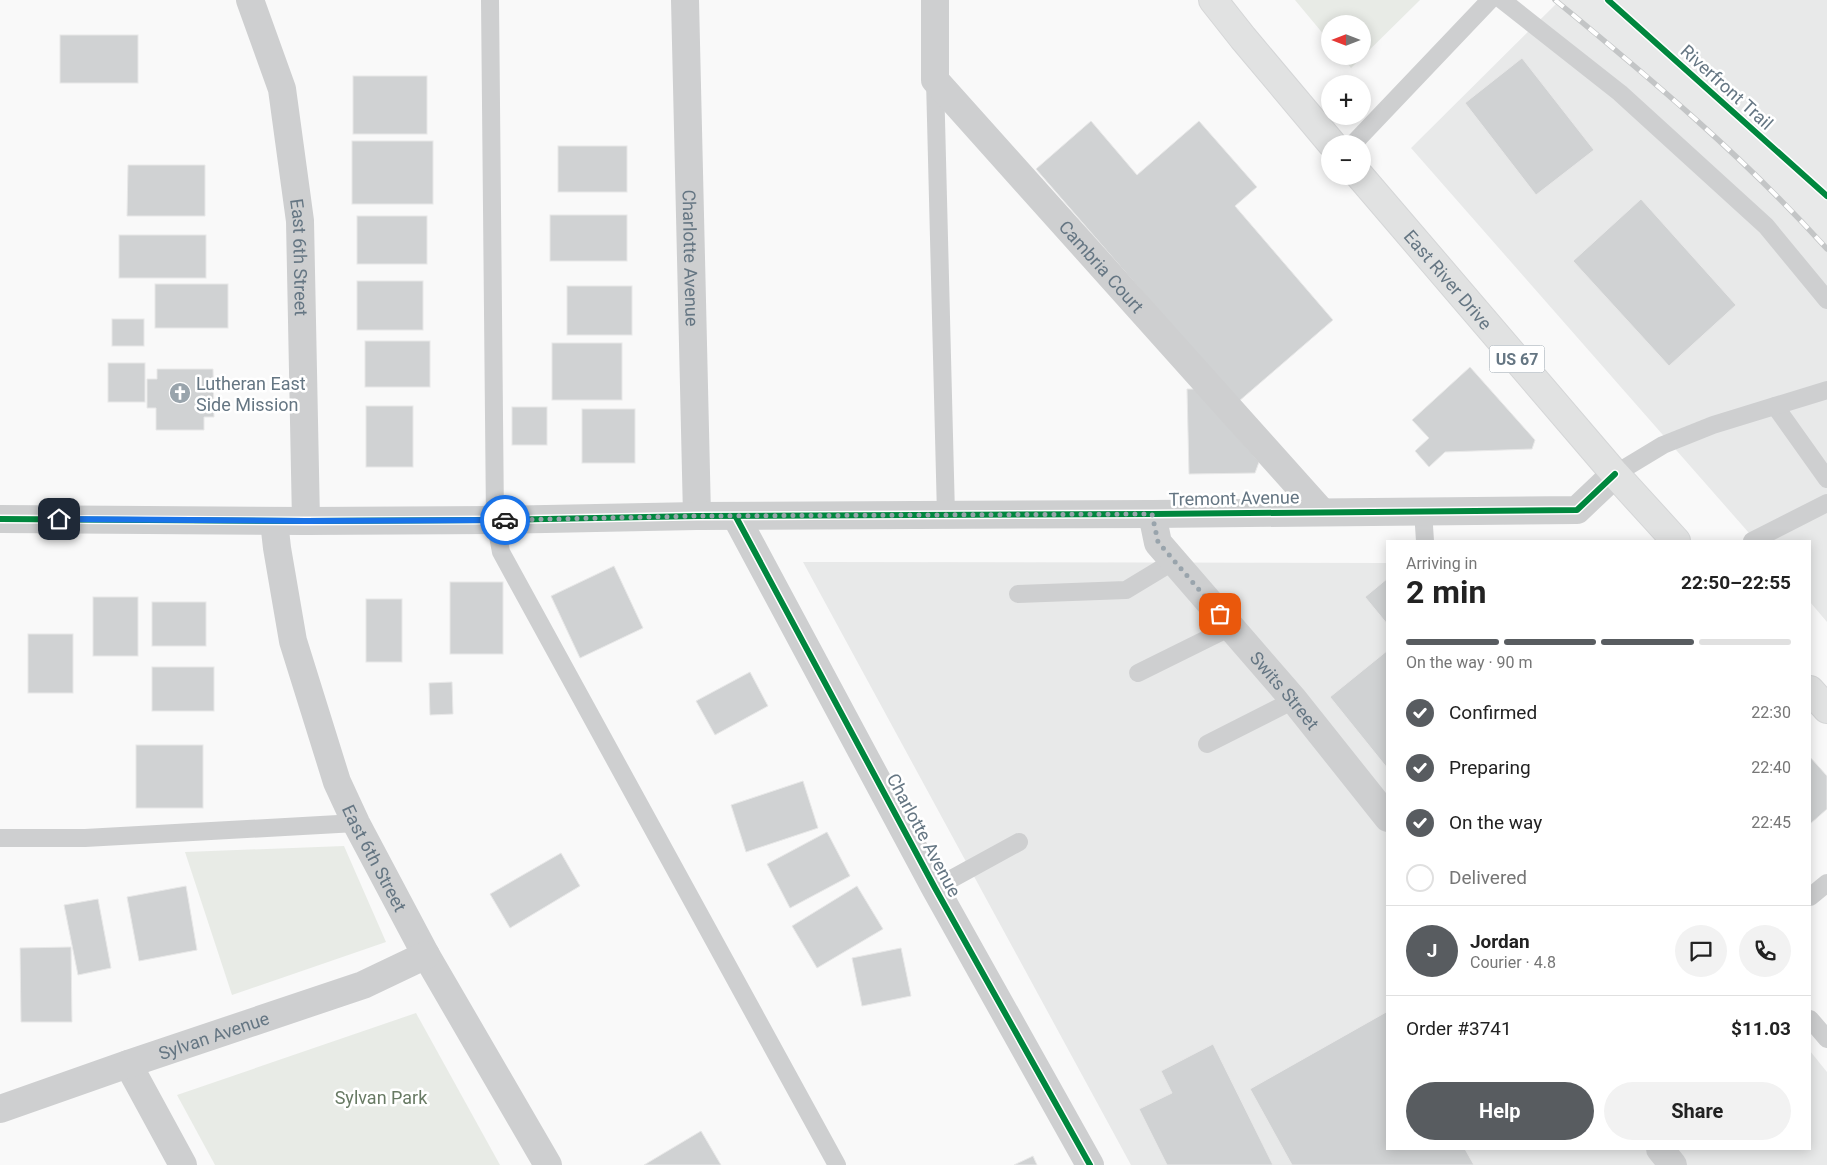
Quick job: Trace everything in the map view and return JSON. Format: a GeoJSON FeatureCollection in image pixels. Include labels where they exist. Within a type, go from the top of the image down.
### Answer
{"type":"FeatureCollection","features":[{"type":"Feature","properties":{"kind":"main road"},"geometry":{"type":"LineString","coordinates":[[1213,0],[1324,135]]}},
{"type":"Feature","properties":{"kind":"main road","name":"East River Drive"},"geometry":{"type":"LineString","coordinates":[[1368,185],[1615,474],[1675,540]]}},
{"type":"Feature","properties":{"kind":"main road"},"geometry":{"type":"LineString","coordinates":[[1811,691],[1827,709]]}},
{"type":"Feature","properties":{"kind":"street","name":"East 6th Street"},"geometry":{"type":"LineString","coordinates":[[250,0],[282,89],[300,221],[306,521]]}},
{"type":"Feature","properties":{"kind":"street","name":"Charlotte Avenue"},"geometry":{"type":"LineString","coordinates":[[685,0],[697,516]]}},
{"type":"Feature","properties":{"kind":"street"},"geometry":{"type":"LineString","coordinates":[[935,0],[935,80]]}},
{"type":"Feature","properties":{"kind":"street","name":"Cambria Court"},"geometry":{"type":"LineString","coordinates":[[935,80],[1322,512]]}},
{"type":"Feature","properties":{"kind":"street","name":"Tremont Avenue"},"geometry":{"type":"LineString","coordinates":[[0,519],[495,520],[697,516],[1577,510],[1615,474]]}},
{"type":"Feature","properties":{"kind":"street","name":"Swits Street"},"geometry":{"type":"LineString","coordinates":[[1152,514],[1158,542],[1294,700],[1386,815]]}},
{"type":"Feature","properties":{"kind":"street","name":"Charlotte Avenue"},"geometry":{"type":"LineString","coordinates":[[736,516],[935,888],[1090,1165]]}},
{"type":"Feature","properties":{"kind":"street","name":"East 6th Street"},"geometry":{"type":"LineString","coordinates":[[274,521],[293,641],[337,782],[356,823],[426,954],[548,1165]]}},
{"type":"Feature","properties":{"kind":"street","name":"Sylvan Avenue"},"geometry":{"type":"LineString","coordinates":[[0,1109],[363,985],[426,954]]}},
{"type":"Feature","properties":{"kind":"street"},"geometry":{"type":"LineString","coordinates":[[128,1064],[183,1165]]}},
{"type":"Feature","properties":{"kind":"street"},"geometry":{"type":"LineString","coordinates":[[1661,1150],[1674,1165]]}},
{"type":"Feature","properties":{"kind":"lane"},"geometry":{"type":"LineString","coordinates":[[490,0],[495,520],[501,552],[837,1165]]}},
{"type":"Feature","properties":{"kind":"lane"},"geometry":{"type":"LineString","coordinates":[[1362,135],[1490,0]]}},
{"type":"Feature","properties":{"kind":"lane"},"geometry":{"type":"LineString","coordinates":[[1502,0],[1620,93],[1766,226],[1827,300]]}},
{"type":"Feature","properties":{"kind":"lane"},"geometry":{"type":"LineString","coordinates":[[935,80],[946,515]]}},
{"type":"Feature","properties":{"kind":"lane"},"geometry":{"type":"LineString","coordinates":[[1615,474],[1672,442],[1712,425],[1827,390]]}},
{"type":"Feature","properties":{"kind":"lane"},"geometry":{"type":"LineString","coordinates":[[1775,406],[1827,479]]}},
{"type":"Feature","properties":{"kind":"lane"},"geometry":{"type":"LineString","coordinates":[[1754,540],[1827,503]]}},
{"type":"Feature","properties":{"kind":"lane"},"geometry":{"type":"LineString","coordinates":[[1423,511],[1425,540]]}},
{"type":"Feature","properties":{"kind":"lane"},"geometry":{"type":"LineString","coordinates":[[1018,594],[1126,590],[1174,561]]}},
{"type":"Feature","properties":{"kind":"lane"},"geometry":{"type":"LineString","coordinates":[[1138,673],[1231,627]]}},
{"type":"Feature","properties":{"kind":"lane"},"geometry":{"type":"LineString","coordinates":[[1207,744],[1294,700]]}},
{"type":"Feature","properties":{"kind":"lane"},"geometry":{"type":"LineString","coordinates":[[0,838],[84,838],[356,823]]}},
{"type":"Feature","properties":{"kind":"lane"},"geometry":{"type":"LineString","coordinates":[[935,888],[1019,842]]}},
{"type":"Feature","properties":{"kind":"lane"},"geometry":{"type":"LineString","coordinates":[[1811,896],[1827,883]]}},
{"type":"Feature","properties":{"kind":"lane"},"geometry":{"type":"LineString","coordinates":[[1811,1020],[1827,1039]]}},
{"type":"Feature","properties":{"kind":"shaded area"},"geometry":{"type":"Polygon","coordinates":[[[1560,0],[1827,0],[1827,622],[1811,603],[1811,540],[1755,540],[1411,148],[1560,0]]]}},
{"type":"Feature","properties":{"kind":"shaded area"},"geometry":{"type":"Polygon","coordinates":[[[803,562],[1386,563],[1386,1150],[1811,1150],[1811,1052],[1827,1072],[1827,1165],[1131,1165],[803,562]]]}},
{"type":"Feature","properties":{"kind":"green space"},"geometry":{"type":"Polygon","coordinates":[[[1295,0],[1420,0],[1371,48],[1371,15],[1321,15],[1321,31],[1295,0]]]}},
{"type":"Feature","properties":{"kind":"green space"},"geometry":{"type":"Polygon","coordinates":[[[344,846],[386,942],[232,995],[185,852],[344,846]]]}},
{"type":"Feature","properties":{"kind":"green space","name":"Sylvan Park"},"geometry":{"type":"Polygon","coordinates":[[[416,1013],[500,1165],[215,1165],[177,1095],[416,1013]]]}},
{"type":"Feature","properties":{"kind":"building"},"geometry":{"type":"Polygon","coordinates":[[[60,35],[138,35],[138,83],[60,83],[60,35]]]}},
{"type":"Feature","properties":{"kind":"building"},"geometry":{"type":"Polygon","coordinates":[[[1522,58],[1594,150],[1536,195],[1465,103],[1522,58]]]}},
{"type":"Feature","properties":{"kind":"building"},"geometry":{"type":"Polygon","coordinates":[[[353,76],[427,76],[427,134],[353,134],[353,76]]]}},
{"type":"Feature","properties":{"kind":"building"},"geometry":{"type":"Polygon","coordinates":[[[1091,121],[1137,175],[1199,121],[1257,187],[1235,206],[1333,320],[1238,402],[1036,169],[1091,121]]]}},
{"type":"Feature","properties":{"kind":"building"},"geometry":{"type":"Polygon","coordinates":[[[352,141],[433,141],[433,204],[352,204],[352,141]]]}},
{"type":"Feature","properties":{"kind":"building"},"geometry":{"type":"Polygon","coordinates":[[[558,146],[627,146],[627,192],[558,192],[558,146]]]}},
{"type":"Feature","properties":{"kind":"building"},"geometry":{"type":"Polygon","coordinates":[[[128,165],[205,165],[205,216],[127,216],[128,165]]]}},
{"type":"Feature","properties":{"kind":"building"},"geometry":{"type":"Polygon","coordinates":[[[1641,199],[1736,305],[1669,366],[1573,261],[1641,199]]]}},
{"type":"Feature","properties":{"kind":"building"},"geometry":{"type":"Polygon","coordinates":[[[550,215],[627,215],[627,261],[550,261],[550,215]]]}},
{"type":"Feature","properties":{"kind":"building"},"geometry":{"type":"Polygon","coordinates":[[[357,216],[427,216],[427,264],[357,264],[357,216]]]}},
{"type":"Feature","properties":{"kind":"building"},"geometry":{"type":"Polygon","coordinates":[[[119,235],[206,235],[206,278],[119,278],[119,235]]]}},
{"type":"Feature","properties":{"kind":"building"},"geometry":{"type":"Polygon","coordinates":[[[357,281],[423,281],[423,330],[357,330],[357,281]]]}},
{"type":"Feature","properties":{"kind":"building"},"geometry":{"type":"Polygon","coordinates":[[[155,284],[228,284],[228,328],[155,328],[155,284]]]}},
{"type":"Feature","properties":{"kind":"building"},"geometry":{"type":"Polygon","coordinates":[[[567,286],[632,286],[632,335],[567,335],[567,286]]]}},
{"type":"Feature","properties":{"kind":"building"},"geometry":{"type":"Polygon","coordinates":[[[112,319],[144,319],[144,346],[112,346],[112,319]]]}},
{"type":"Feature","properties":{"kind":"building"},"geometry":{"type":"Polygon","coordinates":[[[365,341],[430,341],[430,387],[365,387],[365,341]]]}},
{"type":"Feature","properties":{"kind":"building"},"geometry":{"type":"Polygon","coordinates":[[[552,343],[622,343],[622,400],[552,400],[552,343]]]}},
{"type":"Feature","properties":{"kind":"building"},"geometry":{"type":"Polygon","coordinates":[[[108,363],[145,363],[145,402],[108,402],[108,363]]]}},
{"type":"Feature","properties":{"kind":"building"},"geometry":{"type":"Polygon","coordinates":[[[1470,367],[1535,440],[1532,449],[1445,452],[1429,467],[1415,451],[1429,438],[1412,420],[1470,367]]]}},
{"type":"Feature","properties":{"kind":"building","name":"Lutheran East Side Mission"},"geometry":{"type":"Polygon","coordinates":[[[157,369],[213,369],[214,417],[204,417],[204,430],[156,430],[156,408],[147,408],[147,379],[157,379],[157,369]]]}},
{"type":"Feature","properties":{"kind":"building"},"geometry":{"type":"Polygon","coordinates":[[[1187,389],[1195,389],[1259,462],[1255,473],[1189,474],[1187,389]]]}},
{"type":"Feature","properties":{"kind":"building"},"geometry":{"type":"Polygon","coordinates":[[[366,406],[413,406],[413,467],[366,467],[366,406]]]}},
{"type":"Feature","properties":{"kind":"building"},"geometry":{"type":"Polygon","coordinates":[[[512,407],[547,407],[547,445],[512,445],[512,407]]]}},
{"type":"Feature","properties":{"kind":"building"},"geometry":{"type":"Polygon","coordinates":[[[582,409],[635,409],[635,463],[582,463],[582,409]]]}},
{"type":"Feature","properties":{"kind":"building"},"geometry":{"type":"Polygon","coordinates":[[[614,566],[643,628],[580,658],[551,596],[614,566]]]}},
{"type":"Feature","properties":{"kind":"building"},"geometry":{"type":"Polygon","coordinates":[[[1386,580],[1386,623],[1365,597],[1386,580]]]}},
{"type":"Feature","properties":{"kind":"building"},"geometry":{"type":"Polygon","coordinates":[[[450,582],[503,582],[503,654],[450,654],[450,582]]]}},
{"type":"Feature","properties":{"kind":"building"},"geometry":{"type":"Polygon","coordinates":[[[93,597],[138,597],[138,656],[93,656],[93,597]]]}},
{"type":"Feature","properties":{"kind":"building"},"geometry":{"type":"Polygon","coordinates":[[[366,599],[402,599],[402,662],[366,662],[366,599]]]}},
{"type":"Feature","properties":{"kind":"building"},"geometry":{"type":"Polygon","coordinates":[[[152,602],[206,602],[206,646],[152,646],[152,602]]]}},
{"type":"Feature","properties":{"kind":"building"},"geometry":{"type":"Polygon","coordinates":[[[28,634],[73,634],[73,693],[28,693],[28,634]]]}},
{"type":"Feature","properties":{"kind":"building"},"geometry":{"type":"Polygon","coordinates":[[[1386,652],[1386,767],[1330,697],[1386,652]]]}},
{"type":"Feature","properties":{"kind":"building"},"geometry":{"type":"Polygon","coordinates":[[[152,667],[214,667],[214,711],[152,711],[152,667]]]}},
{"type":"Feature","properties":{"kind":"building"},"geometry":{"type":"Polygon","coordinates":[[[750,672],[768,706],[715,735],[696,701],[750,672]]]}},
{"type":"Feature","properties":{"kind":"building"},"geometry":{"type":"Polygon","coordinates":[[[452,682],[453,714],[430,715],[429,683],[452,682]]]}},
{"type":"Feature","properties":{"kind":"building"},"geometry":{"type":"Polygon","coordinates":[[[136,745],[203,745],[203,808],[136,808],[136,745]]]}},
{"type":"Feature","properties":{"kind":"building"},"geometry":{"type":"Polygon","coordinates":[[[1811,758],[1827,776],[1827,809],[1811,823],[1811,758]]]}},
{"type":"Feature","properties":{"kind":"building"},"geometry":{"type":"Polygon","coordinates":[[[803,781],[818,828],[746,852],[731,805],[803,781]]]}},
{"type":"Feature","properties":{"kind":"building"},"geometry":{"type":"Polygon","coordinates":[[[827,832],[850,876],[790,908],[767,864],[827,832]]]}},
{"type":"Feature","properties":{"kind":"building"},"geometry":{"type":"Polygon","coordinates":[[[561,853],[580,886],[510,928],[490,894],[561,853]]]}},
{"type":"Feature","properties":{"kind":"building"},"geometry":{"type":"Polygon","coordinates":[[[186,886],[197,950],[139,961],[127,897],[186,886]]]}},
{"type":"Feature","properties":{"kind":"building"},"geometry":{"type":"Polygon","coordinates":[[[857,886],[883,929],[817,968],[792,926],[857,886]]]}},
{"type":"Feature","properties":{"kind":"building"},"geometry":{"type":"Polygon","coordinates":[[[98,899],[111,968],[78,975],[64,905],[98,899]]]}},
{"type":"Feature","properties":{"kind":"building"},"geometry":{"type":"Polygon","coordinates":[[[71,947],[72,1022],[21,1022],[20,948],[71,947]]]}},
{"type":"Feature","properties":{"kind":"building"},"geometry":{"type":"Polygon","coordinates":[[[901,948],[911,996],[862,1006],[852,958],[901,948]]]}},
{"type":"Feature","properties":{"kind":"building"},"geometry":{"type":"Polygon","coordinates":[[[1386,1012],[1386,1150],[1466,1150],[1474,1165],[1292,1165],[1250,1089],[1386,1012]]]}},
{"type":"Feature","properties":{"kind":"building"},"geometry":{"type":"Polygon","coordinates":[[[1213,1044],[1273,1165],[1167,1165],[1139,1109],[1172,1093],[1161,1071],[1213,1044]]]}},
{"type":"Feature","properties":{"kind":"building"},"geometry":{"type":"Polygon","coordinates":[[[701,1131],[721,1165],[644,1165],[701,1131]]]}},
{"type":"Feature","properties":{"kind":"building"},"geometry":{"type":"Polygon","coordinates":[[[1033,1156],[1037,1165],[1014,1165],[1033,1156]]]}},
{"type":"Feature","properties":{"kind":"railway"},"geometry":{"type":"LineString","coordinates":[[1555,0],[1661,89],[1730,151],[1763,182],[1827,249]]}},
{"type":"Feature","properties":{"kind":"cycle path","name":"Riverfront Trail"},"geometry":{"type":"LineString","coordinates":[[1608,0],[1827,196]]}},
{"type":"Feature","properties":{"kind":"cycle path"},"geometry":{"type":"LineString","coordinates":[[0,519],[495,520],[697,516],[1577,510],[1615,474]]}},
{"type":"Feature","properties":{"kind":"cycle path"},"geometry":{"type":"LineString","coordinates":[[736,517],[935,888],[1090,1165]]}},
{"type":"Feature","properties":{"kind":"way so far"},"geometry":{"type":"LineString","coordinates":[[505,520],[697,516],[1152,514],[1158,542],[1220,614]]}},
{"type":"Feature","properties":{"kind":"place","name":"Lutheran East Side Mission"},"geometry":{"type":"Point","coordinates":[180,393]}},
{"type":"Feature","properties":{"kind":"route"},"geometry":{"type":"LineString","coordinates":[[59,519],[505,520]]}}]}
